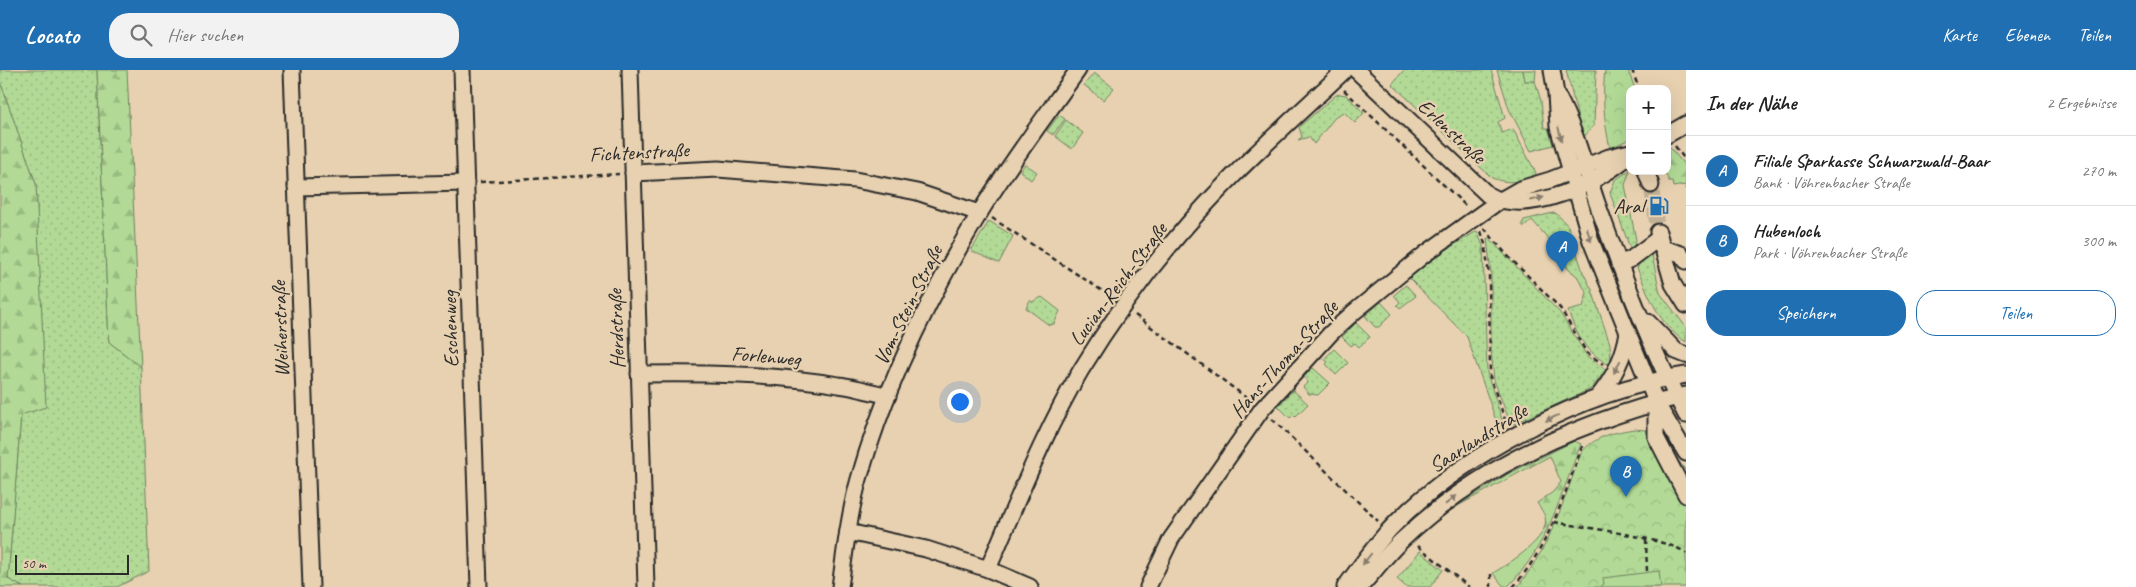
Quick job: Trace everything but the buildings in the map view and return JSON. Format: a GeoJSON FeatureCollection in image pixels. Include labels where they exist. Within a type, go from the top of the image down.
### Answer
{"type":"FeatureCollection","features":[{"type":"Feature","properties":{"kind":"street","name":"Weiherstraße"},"geometry":{"type":"LineString","coordinates":[[292,70],[311,587]]}},
{"type":"Feature","properties":{"kind":"street","name":"Eschenweg"},"geometry":{"type":"LineString","coordinates":[[462,70],[479,587]]}},
{"type":"Feature","properties":{"kind":"street","name":"Herdstraße"},"geometry":{"type":"LineString","coordinates":[[630,70],[646,587]]}},
{"type":"Feature","properties":{"kind":"street","name":"Vom-Stein-Straße"},"geometry":{"type":"LineString","coordinates":[[840,587],[858,479],[888,396],[926,311],[980,213],[1078,70]]}},
{"type":"Feature","properties":{"kind":"street","name":"Lucian-Reich-Straße"},"geometry":{"type":"LineString","coordinates":[[988,569],[1050,428],[1082,368],[1124,305],[1157,262],[1227,182],[1346,70]]}},
{"type":"Feature","properties":{"kind":"street","name":"Erlenstraße"},"geometry":{"type":"LineString","coordinates":[[1356,70],[1488,195],[1499,201]]}},
{"type":"Feature","properties":{"kind":"street"},"geometry":{"type":"LineString","coordinates":[[1552,70],[1558,127],[1574,188],[1591,241],[1656,402],[1686,453]]}},
{"type":"Feature","properties":{"kind":"street"},"geometry":{"type":"LineString","coordinates":[[1556,94],[1572,124],[1619,264],[1668,378],[1681,396],[1686,415]]}},
{"type":"Feature","properties":{"kind":"street"},"geometry":{"type":"LineString","coordinates":[[1671,137],[1686,124]]}},
{"type":"Feature","properties":{"kind":"street"},"geometry":{"type":"LineString","coordinates":[[1499,201],[1520,189],[1570,173],[1609,157],[1626,155]]}},
{"type":"Feature","properties":{"kind":"street"},"geometry":{"type":"LineString","coordinates":[[1499,201],[1520,204],[1574,188],[1590,182],[1614,168],[1626,158]]}},
{"type":"Feature","properties":{"kind":"street","name":"Fichtenstraße"},"geometry":{"type":"LineString","coordinates":[[634,173],[718,170],[854,180],[917,192],[980,213]]}},
{"type":"Feature","properties":{"kind":"street"},"geometry":{"type":"LineString","coordinates":[[296,187],[466,183]]}},
{"type":"Feature","properties":{"kind":"street","name":"Hans-Thoma-Straße"},"geometry":{"type":"LineString","coordinates":[[1148,587],[1171,539],[1262,409],[1331,333],[1425,254],[1499,201]]}},
{"type":"Feature","properties":{"kind":"street"},"geometry":{"type":"LineString","coordinates":[[1619,264],[1631,259],[1660,239]]}},
{"type":"Feature","properties":{"kind":"street"},"geometry":{"type":"LineString","coordinates":[[1660,239],[1686,261]]}},
{"type":"Feature","properties":{"kind":"street"},"geometry":{"type":"LineString","coordinates":[[1660,239],[1673,284],[1686,305]]}},
{"type":"Feature","properties":{"kind":"street"},"geometry":{"type":"LineString","coordinates":[[1640,314],[1676,351],[1686,356]]}},
{"type":"Feature","properties":{"kind":"street"},"geometry":{"type":"LineString","coordinates":[[1597,398],[1607,387],[1619,366],[1625,350],[1628,332]]}},
{"type":"Feature","properties":{"kind":"street","name":"Forlenweg"},"geometry":{"type":"LineString","coordinates":[[639,374],[705,373],[770,378],[839,385],[888,396]]}},
{"type":"Feature","properties":{"kind":"street","name":"Saarlandstraße"},"geometry":{"type":"LineString","coordinates":[[1344,587],[1389,531],[1425,497],[1457,471],[1509,438],[1597,398],[1686,374]]}},
{"type":"Feature","properties":{"kind":"street","name":"Saarlandstraße"},"geometry":{"type":"LineString","coordinates":[[1360,587],[1395,547],[1413,530],[1459,494],[1497,468],[1528,451],[1586,426],[1656,402],[1681,396]]}},
{"type":"Feature","properties":{"kind":"street"},"geometry":{"type":"LineString","coordinates":[[1656,402],[1656,437],[1686,495]]}},
{"type":"Feature","properties":{"kind":"street"},"geometry":{"type":"LineString","coordinates":[[848,532],[926,548],[988,569],[1030,587]]}},
{"type":"Feature","properties":{"kind":"path"},"geometry":{"type":"LineString","coordinates":[[1632,70],[1638,85]]}},
{"type":"Feature","properties":{"kind":"path"},"geometry":{"type":"LineString","coordinates":[[1671,139],[1686,161]]}},
{"type":"Feature","properties":{"kind":"path","name":"Fichtenstraße"},"geometry":{"type":"LineString","coordinates":[[466,183],[634,173]]}},
{"type":"Feature","properties":{"kind":"path"},"geometry":{"type":"LineString","coordinates":[[980,213],[990,216],[1124,305],[1262,409],[1380,523]]}},
{"type":"Feature","properties":{"kind":"path"},"geometry":{"type":"LineString","coordinates":[[1483,227],[1506,254],[1560,308],[1587,354],[1610,369]]}},
{"type":"Feature","properties":{"kind":"path"},"geometry":{"type":"LineString","coordinates":[[1514,586],[1529,569],[1554,522],[1584,443]]}},
{"type":"Feature","properties":{"kind":"path"},"geometry":{"type":"LineString","coordinates":[[1554,522],[1646,539],[1680,548],[1686,553]]}},
{"type":"Feature","properties":{"kind":"path"},"geometry":{"type":"LineString","coordinates":[[1646,539],[1647,573]]}},
{"type":"Feature","properties":{"kind":"path"},"geometry":{"type":"LineString","coordinates":[[1418,546],[1469,587]]}},
{"type":"Feature","properties":{"kind":"path"},"geometry":{"type":"LineString","coordinates":[[1491,574],[1491,587]]}},
{"type":"Feature","properties":{"kind":"green space"},"geometry":{"type":"Polygon","coordinates":[[[0,70],[97,70],[109,342],[141,367],[149,571],[117,587],[23,587],[8,579],[21,414],[45,407],[36,184],[0,81],[0,70]]]}},
{"type":"Feature","properties":{"kind":"green space"},"geometry":{"type":"Polygon","coordinates":[[[97,70],[127,70],[141,367],[109,342],[97,70]]]}},
{"type":"Feature","properties":{"kind":"green space"},"geometry":{"type":"Polygon","coordinates":[[[1404,70],[1491,70],[1505,118],[1498,122],[1502,133],[1513,129],[1536,173],[1533,178],[1512,182],[1492,178],[1392,84],[1404,70]]]}},
{"type":"Feature","properties":{"kind":"green space"},"geometry":{"type":"Polygon","coordinates":[[[1497,70],[1523,70],[1525,81],[1535,81],[1541,101],[1544,128],[1548,128],[1553,145],[1531,151],[1509,109],[1497,70]]]}},
{"type":"Feature","properties":{"kind":"green space"},"geometry":{"type":"Polygon","coordinates":[[[1523,70],[1536,70],[1535,81],[1525,81],[1523,70]]]}},
{"type":"Feature","properties":{"kind":"green space"},"geometry":{"type":"Polygon","coordinates":[[[1566,70],[1596,70],[1594,125],[1583,138],[1566,70]]]}},
{"type":"Feature","properties":{"kind":"green space"},"geometry":{"type":"Polygon","coordinates":[[[1605,70],[1628,70],[1634,85],[1626,85],[1626,141],[1610,148],[1606,129],[1605,70]]]}},
{"type":"Feature","properties":{"kind":"green space"},"geometry":{"type":"Polygon","coordinates":[[[1094,73],[1114,88],[1103,100],[1084,85],[1094,73]]]}},
{"type":"Feature","properties":{"kind":"green space"},"geometry":{"type":"Polygon","coordinates":[[[0,81],[36,184],[46,407],[21,415],[8,579],[23,587],[0,587],[0,81]]]}},
{"type":"Feature","properties":{"kind":"green space"},"geometry":{"type":"Polygon","coordinates":[[[1336,95],[1346,95],[1364,113],[1355,123],[1344,112],[1336,116],[1314,144],[1309,137],[1298,140],[1302,137],[1299,127],[1336,95]]]}},
{"type":"Feature","properties":{"kind":"green space"},"geometry":{"type":"Polygon","coordinates":[[[1059,115],[1065,119],[1053,135],[1047,131],[1059,115]]]}},
{"type":"Feature","properties":{"kind":"green space"},"geometry":{"type":"Polygon","coordinates":[[[1066,120],[1083,133],[1072,149],[1055,136],[1066,120]]]}},
{"type":"Feature","properties":{"kind":"green space"},"geometry":{"type":"Polygon","coordinates":[[[1671,148],[1686,167],[1686,189],[1685,185],[1673,187],[1672,181],[1669,181],[1666,175],[1671,175],[1671,148]]]}},
{"type":"Feature","properties":{"kind":"green space"},"geometry":{"type":"Polygon","coordinates":[[[1025,164],[1037,172],[1031,180],[1020,171],[1025,164]]]}},
{"type":"Feature","properties":{"kind":"green space"},"geometry":{"type":"Polygon","coordinates":[[[1626,173],[1626,175],[1628,175],[1625,185],[1636,240],[1634,246],[1630,248],[1610,193],[1615,180],[1626,173]]]}},
{"type":"Feature","properties":{"kind":"green space"},"geometry":{"type":"Polygon","coordinates":[[[1553,213],[1557,214],[1568,226],[1583,272],[1592,290],[1610,344],[1611,362],[1607,364],[1592,353],[1582,341],[1568,311],[1583,307],[1587,293],[1577,276],[1567,268],[1562,246],[1552,243],[1532,220],[1524,227],[1522,224],[1524,220],[1553,213]]]}},
{"type":"Feature","properties":{"kind":"green space"},"geometry":{"type":"Polygon","coordinates":[[[989,221],[1013,236],[999,263],[971,251],[989,221]]]}},
{"type":"Feature","properties":{"kind":"green space"},"geometry":{"type":"Polygon","coordinates":[[[1477,231],[1483,246],[1487,373],[1505,429],[1500,432],[1467,337],[1409,278],[1444,251],[1477,231]]]}},
{"type":"Feature","properties":{"kind":"green space"},"geometry":{"type":"Polygon","coordinates":[[[1487,238],[1560,313],[1587,356],[1606,370],[1591,389],[1511,425],[1494,380],[1491,350],[1491,273],[1487,238]]]}},
{"type":"Feature","properties":{"kind":"green space"},"geometry":{"type":"Polygon","coordinates":[[[1645,254],[1652,255],[1660,293],[1686,327],[1686,342],[1669,327],[1651,299],[1637,268],[1645,254]]]}},
{"type":"Feature","properties":{"kind":"green space"},"geometry":{"type":"Polygon","coordinates":[[[1406,285],[1416,296],[1400,308],[1397,305],[1400,302],[1394,295],[1406,285]]]}},
{"type":"Feature","properties":{"kind":"green space"},"geometry":{"type":"Polygon","coordinates":[[[1042,297],[1060,311],[1054,324],[1049,325],[1026,308],[1030,300],[1032,302],[1042,297]]]}},
{"type":"Feature","properties":{"kind":"green space"},"geometry":{"type":"Polygon","coordinates":[[[1381,302],[1392,314],[1379,327],[1375,327],[1365,316],[1381,302]]]}},
{"type":"Feature","properties":{"kind":"green space"},"geometry":{"type":"Polygon","coordinates":[[[1356,323],[1370,337],[1359,347],[1355,343],[1351,346],[1342,337],[1356,323]]]}},
{"type":"Feature","properties":{"kind":"green space"},"geometry":{"type":"Polygon","coordinates":[[[1334,349],[1348,363],[1336,375],[1324,359],[1334,349]]]}},
{"type":"Feature","properties":{"kind":"green space"},"geometry":{"type":"Polygon","coordinates":[[[1313,368],[1330,383],[1318,395],[1309,394],[1303,387],[1308,382],[1304,377],[1313,368]]]}},
{"type":"Feature","properties":{"kind":"green space"},"geometry":{"type":"Polygon","coordinates":[[[1293,390],[1308,404],[1295,417],[1293,415],[1290,418],[1278,406],[1293,390]]]}},
{"type":"Feature","properties":{"kind":"green space"},"geometry":{"type":"Polygon","coordinates":[[[1635,429],[1645,430],[1667,445],[1686,471],[1686,587],[1517,587],[1529,572],[1547,540],[1562,506],[1581,453],[1592,442],[1605,436],[1635,429]]]}},
{"type":"Feature","properties":{"kind":"green space"},"geometry":{"type":"Polygon","coordinates":[[[1574,441],[1581,444],[1552,520],[1533,556],[1507,587],[1504,587],[1493,573],[1527,549],[1542,533],[1545,517],[1537,503],[1553,492],[1561,482],[1550,456],[1454,508],[1508,474],[1574,441]]]}},
{"type":"Feature","properties":{"kind":"green space"},"geometry":{"type":"Polygon","coordinates":[[[1420,551],[1443,570],[1430,587],[1406,587],[1397,579],[1420,551]]]}},
{"type":"Feature","properties":{"kind":"green space"},"geometry":{"type":"Polygon","coordinates":[[[1659,571],[1661,587],[1600,587],[1604,584],[1603,578],[1659,571]]]}},
{"type":"Feature","properties":{"kind":"tunnel"},"geometry":{"type":"LineString","coordinates":[[1651,185],[1658,232]]}},
{"type":"Feature","properties":{"kind":"place","name":"Aral"},"geometry":{"type":"Point","coordinates":[1659,206]}},
{"type":"Feature","properties":{"kind":"place","name":"Filiale Sparkasse Schwarzwald-Baar"},"geometry":{"type":"Point","coordinates":[1562,272]}},
{"type":"Feature","properties":{"kind":"place","name":"Hubenloch"},"geometry":{"type":"Point","coordinates":[1626,497]}}]}
